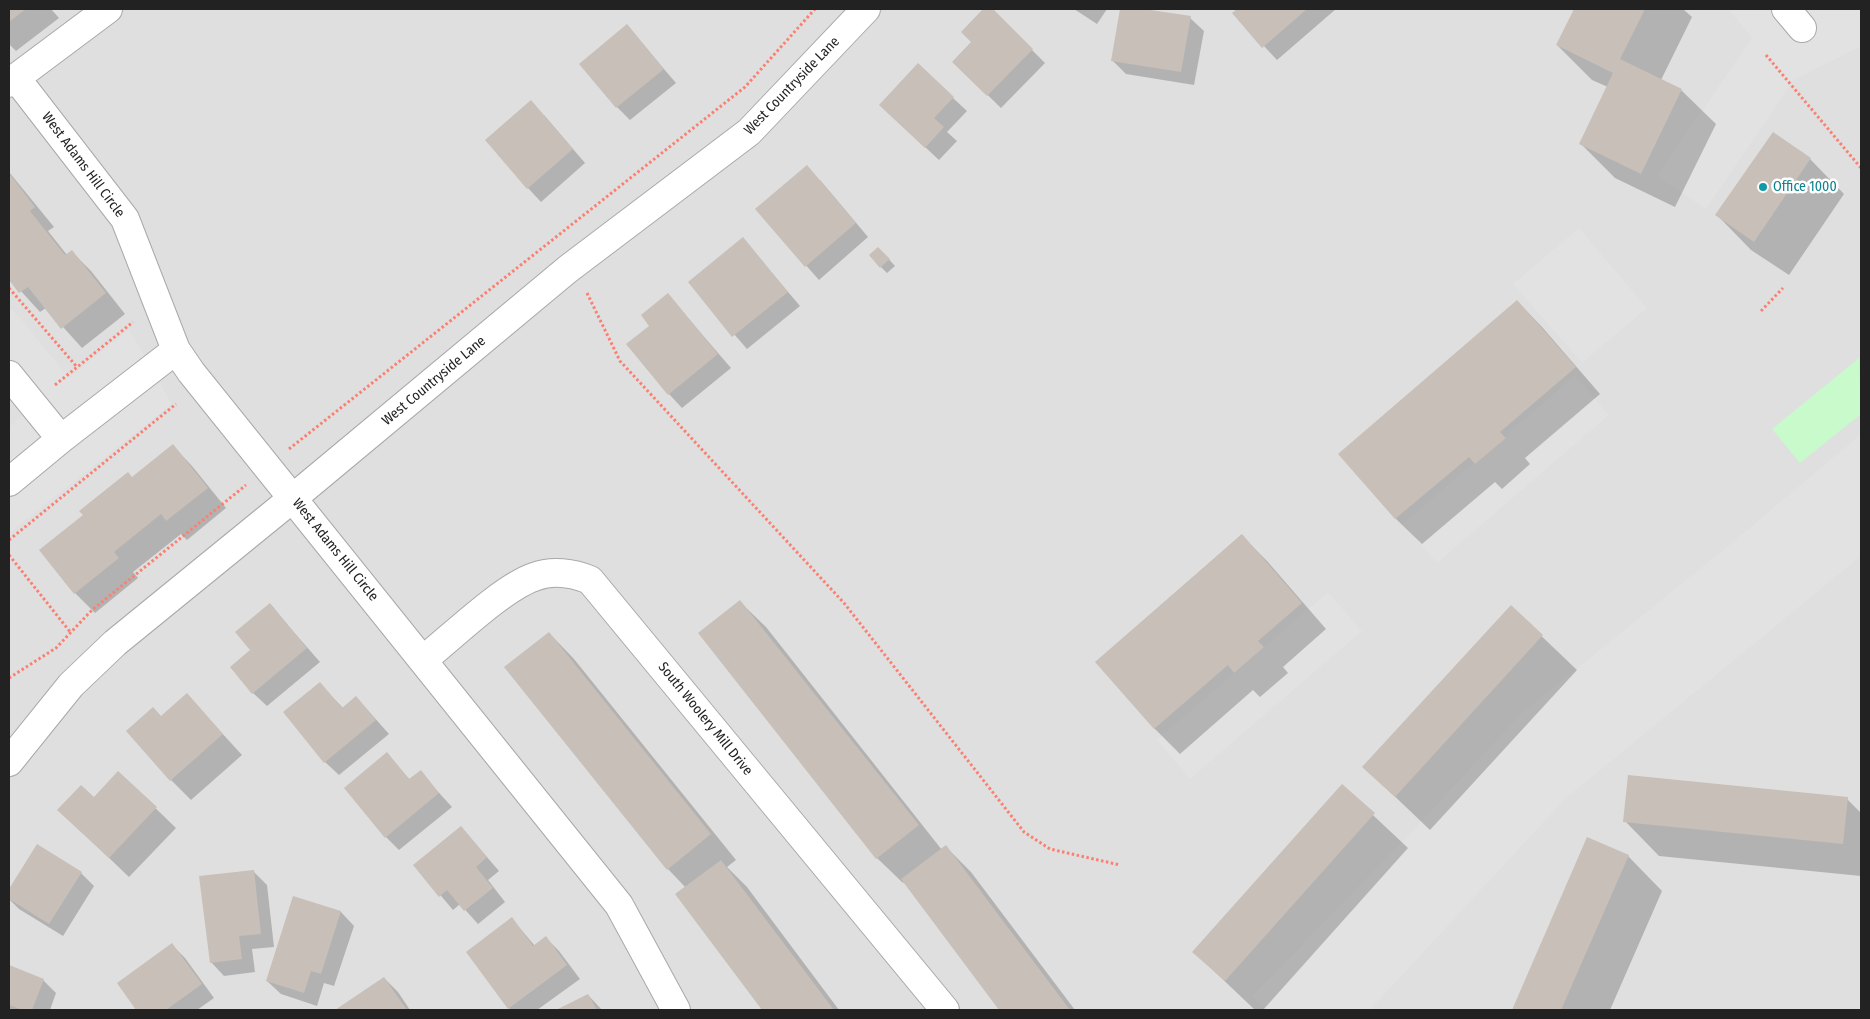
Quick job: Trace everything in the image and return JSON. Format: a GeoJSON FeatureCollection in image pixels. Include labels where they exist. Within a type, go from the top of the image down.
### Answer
{"type":"FeatureCollection","features":[{"type":"Feature","properties":{"kind":"street"},"geometry":{"type":"LineString","coordinates":[[12,81],[108,9]]}},
{"type":"Feature","properties":{"kind":"street","name":"West Countryside Lane"},"geometry":{"type":"LineString","coordinates":[[9,762],[71,685],[114,643],[293,498],[568,269],[749,132],[866,9]]}},
{"type":"Feature","properties":{"kind":"street","name":"West Adams Hill Circle"},"geometry":{"type":"LineString","coordinates":[[12,81],[125,219],[176,350],[619,905],[676,1010]]}},
{"type":"Feature","properties":{"kind":"street"},"geometry":{"type":"LineString","coordinates":[[9,482],[176,350]]}},
{"type":"Feature","properties":{"kind":"street"},"geometry":{"type":"LineString","coordinates":[[9,375],[61,439]]}},
{"type":"Feature","properties":{"kind":"street","name":"South Woolery Mill Drive"},"geometry":{"type":"LineString","coordinates":[[423,660],[510,590],[535,576],[559,573],[576,574],[590,580],[945,1010]]}},
{"type":"Feature","properties":{"kind":"path"},"geometry":{"type":"LineString","coordinates":[[291,447],[745,87],[815,9]]}},
{"type":"Feature","properties":{"kind":"path"},"geometry":{"type":"LineString","coordinates":[[1766,54],[1861,168]]}},
{"type":"Feature","properties":{"kind":"path"},"geometry":{"type":"LineString","coordinates":[[9,288],[77,367]]}},
{"type":"Feature","properties":{"kind":"path"},"geometry":{"type":"LineString","coordinates":[[1761,311],[1783,288]]}},
{"type":"Feature","properties":{"kind":"path"},"geometry":{"type":"LineString","coordinates":[[589,295],[620,361],[844,604],[1024,832],[1050,849],[1120,864]]}},
{"type":"Feature","properties":{"kind":"path"},"geometry":{"type":"LineString","coordinates":[[49,390],[133,322]]}},
{"type":"Feature","properties":{"kind":"path"},"geometry":{"type":"LineString","coordinates":[[9,540],[176,404]]}},
{"type":"Feature","properties":{"kind":"path"},"geometry":{"type":"LineString","coordinates":[[9,678],[56,648],[92,610],[243,487]]}},
{"type":"Feature","properties":{"kind":"path"},"geometry":{"type":"LineString","coordinates":[[9,555],[71,633]]}},
{"type":"Feature","properties":{"kind":"shaded area"},"geometry":{"type":"Polygon","coordinates":[[[9,9],[1861,9],[1861,1010],[9,1010],[9,9]]]}},
{"type":"Feature","properties":{"kind":"shaded area"},"geometry":{"type":"Polygon","coordinates":[[[1728,9],[1861,9],[1861,46],[1794,80],[1706,209],[1657,176],[1752,38],[1728,9]]]}},
{"type":"Feature","properties":{"kind":"shaded area"},"geometry":{"type":"Polygon","coordinates":[[[1579,228],[1647,308],[1582,363],[1513,284],[1579,228]]]}},
{"type":"Feature","properties":{"kind":"shaded area"},"geometry":{"type":"Polygon","coordinates":[[[9,308],[17,314],[69,378],[129,329],[172,404],[9,533],[9,427],[21,416],[9,400],[9,308]]]}},
{"type":"Feature","properties":{"kind":"shaded area"},"geometry":{"type":"Polygon","coordinates":[[[1575,376],[1609,415],[1437,563],[1403,524],[1575,376]]]}},
{"type":"Feature","properties":{"kind":"shaded area"},"geometry":{"type":"Polygon","coordinates":[[[1861,434],[1861,556],[1565,799],[1370,1010],[1267,1010],[1252,997],[1419,824],[1522,713],[1728,546],[1861,434]]]}},
{"type":"Feature","properties":{"kind":"shaded area"},"geometry":{"type":"Polygon","coordinates":[[[1328,592],[1362,631],[1190,779],[1157,740],[1328,592]]]}},
{"type":"Feature","properties":{"kind":"green space"},"geometry":{"type":"Polygon","coordinates":[[[1859,358],[1861,414],[1800,463],[1772,429],[1859,358]]]}},
{"type":"Feature","properties":{"kind":"building"},"geometry":{"type":"Polygon","coordinates":[[[9,9],[26,9],[9,22],[9,9]]]}},
{"type":"Feature","properties":{"kind":"building"},"geometry":{"type":"Polygon","coordinates":[[[983,9],[993,9],[1033,49],[987,96],[952,62],[971,42],[961,32],[983,9]]]}},
{"type":"Feature","properties":{"kind":"building"},"geometry":{"type":"Polygon","coordinates":[[[1120,9],[1144,9],[1191,16],[1181,72],[1111,61],[1120,9]]]}},
{"type":"Feature","properties":{"kind":"building"},"geometry":{"type":"Polygon","coordinates":[[[1237,9],[1307,9],[1262,48],[1232,13],[1237,9]]]}},
{"type":"Feature","properties":{"kind":"building"},"geometry":{"type":"Polygon","coordinates":[[[1574,9],[1645,9],[1620,59],[1682,89],[1641,174],[1579,144],[1613,73],[1556,45],[1574,9]]]}},
{"type":"Feature","properties":{"kind":"building"},"geometry":{"type":"Polygon","coordinates":[[[627,24],[664,69],[616,108],[579,64],[627,24]]]}},
{"type":"Feature","properties":{"kind":"building"},"geometry":{"type":"Polygon","coordinates":[[[918,63],[954,97],[934,118],[944,127],[925,148],[879,105],[918,63]]]}},
{"type":"Feature","properties":{"kind":"building"},"geometry":{"type":"Polygon","coordinates":[[[531,100],[573,149],[527,189],[485,140],[531,100]]]}},
{"type":"Feature","properties":{"kind":"building","name":"Office 1000"},"geometry":{"type":"Polygon","coordinates":[[[1773,132],[1811,158],[1754,242],[1715,215],[1773,132]]]}},
{"type":"Feature","properties":{"kind":"building"},"geometry":{"type":"Polygon","coordinates":[[[807,165],[856,223],[805,267],[755,209],[807,165]]]}},
{"type":"Feature","properties":{"kind":"building"},"geometry":{"type":"Polygon","coordinates":[[[9,173],[35,207],[30,211],[65,255],[72,250],[106,293],[61,329],[28,287],[19,293],[9,280],[9,173]]]}},
{"type":"Feature","properties":{"kind":"building"},"geometry":{"type":"Polygon","coordinates":[[[743,237],[788,292],[732,337],[688,282],[743,237]]]}},
{"type":"Feature","properties":{"kind":"building"},"geometry":{"type":"Polygon","coordinates":[[[878,247],[890,259],[880,268],[869,255],[878,247]]]}},
{"type":"Feature","properties":{"kind":"building"},"geometry":{"type":"Polygon","coordinates":[[[668,293],[718,354],[668,395],[626,344],[649,326],[641,315],[668,293]]]}},
{"type":"Feature","properties":{"kind":"building"},"geometry":{"type":"Polygon","coordinates":[[[1517,300],[1576,367],[1500,432],[1506,438],[1475,464],[1469,457],[1395,519],[1338,454],[1517,300]]]}},
{"type":"Feature","properties":{"kind":"building"},"geometry":{"type":"Polygon","coordinates":[[[173,444],[208,488],[166,521],[161,514],[114,552],[119,558],[74,594],[39,550],[83,515],[79,511],[128,472],[132,477],[173,444]]]}},
{"type":"Feature","properties":{"kind":"building"},"geometry":{"type":"Polygon","coordinates":[[[1242,534],[1302,603],[1258,641],[1264,647],[1234,673],[1228,665],[1154,729],[1095,662],[1242,534]]]}},
{"type":"Feature","properties":{"kind":"building"},"geometry":{"type":"Polygon","coordinates":[[[740,600],[919,825],[876,859],[698,633],[740,600]]]}},
{"type":"Feature","properties":{"kind":"building"},"geometry":{"type":"Polygon","coordinates":[[[270,603],[307,648],[252,694],[230,667],[250,650],[235,632],[270,603]]]}},
{"type":"Feature","properties":{"kind":"building"},"geometry":{"type":"Polygon","coordinates":[[[1511,605],[1543,635],[1395,797],[1362,767],[1511,605]]]}},
{"type":"Feature","properties":{"kind":"building"},"geometry":{"type":"Polygon","coordinates":[[[549,632],[711,834],[667,870],[504,667],[549,632]]]}},
{"type":"Feature","properties":{"kind":"building"},"geometry":{"type":"Polygon","coordinates":[[[320,682],[342,708],[356,696],[376,720],[324,763],[283,712],[320,682]]]}},
{"type":"Feature","properties":{"kind":"building"},"geometry":{"type":"Polygon","coordinates":[[[187,693],[223,734],[170,781],[126,731],[153,707],[161,716],[187,693]]]}},
{"type":"Feature","properties":{"kind":"building"},"geometry":{"type":"Polygon","coordinates":[[[387,752],[409,779],[421,770],[439,793],[385,838],[344,788],[387,752]]]}},
{"type":"Feature","properties":{"kind":"building"},"geometry":{"type":"Polygon","coordinates":[[[118,771],[157,807],[109,858],[57,810],[81,785],[94,797],[118,771]]]}},
{"type":"Feature","properties":{"kind":"building"},"geometry":{"type":"Polygon","coordinates":[[[1628,775],[1848,797],[1843,844],[1623,822],[1628,775]]]}},
{"type":"Feature","properties":{"kind":"building"},"geometry":{"type":"Polygon","coordinates":[[[1342,784],[1375,813],[1225,981],[1192,952],[1342,784]]]}},
{"type":"Feature","properties":{"kind":"building"},"geometry":{"type":"Polygon","coordinates":[[[461,826],[487,857],[476,867],[493,888],[464,911],[447,890],[439,897],[413,865],[461,826]]]}},
{"type":"Feature","properties":{"kind":"building"},"geometry":{"type":"Polygon","coordinates":[[[1587,837],[1629,855],[1561,1010],[1512,1010],[1587,837]]]}},
{"type":"Feature","properties":{"kind":"building"},"geometry":{"type":"Polygon","coordinates":[[[37,844],[82,872],[49,924],[9,899],[9,889],[37,844]]]}},
{"type":"Feature","properties":{"kind":"building"},"geometry":{"type":"Polygon","coordinates":[[[946,845],[1070,1010],[999,1010],[901,879],[946,845]]]}},
{"type":"Feature","properties":{"kind":"building"},"geometry":{"type":"Polygon","coordinates":[[[721,860],[834,1010],[762,1010],[675,894],[721,860]]]}},
{"type":"Feature","properties":{"kind":"building"},"geometry":{"type":"Polygon","coordinates":[[[254,870],[261,934],[239,936],[242,959],[210,963],[199,876],[254,870]]]}},
{"type":"Feature","properties":{"kind":"building"},"geometry":{"type":"Polygon","coordinates":[[[293,896],[341,911],[321,974],[311,971],[304,993],[266,981],[293,896]]]}},
{"type":"Feature","properties":{"kind":"building"},"geometry":{"type":"Polygon","coordinates":[[[512,917],[533,946],[546,936],[567,965],[508,1009],[466,952],[512,917]]]}},
{"type":"Feature","properties":{"kind":"building"},"geometry":{"type":"Polygon","coordinates":[[[172,943],[202,984],[166,1010],[136,1010],[117,983],[172,943]]]}},
{"type":"Feature","properties":{"kind":"building"},"geometry":{"type":"Polygon","coordinates":[[[9,965],[44,979],[32,1010],[23,1010],[9,1005],[9,965]]]}},
{"type":"Feature","properties":{"kind":"building"},"geometry":{"type":"Polygon","coordinates":[[[384,977],[407,1010],[335,1010],[384,977]]]}},
{"type":"Feature","properties":{"kind":"building"},"geometry":{"type":"Polygon","coordinates":[[[588,994],[597,1010],[556,1010],[588,994]]]}},
{"type":"Feature","properties":{"kind":"place","name":"Office 1000"},"geometry":{"type":"Point","coordinates":[1763,187]}}]}
